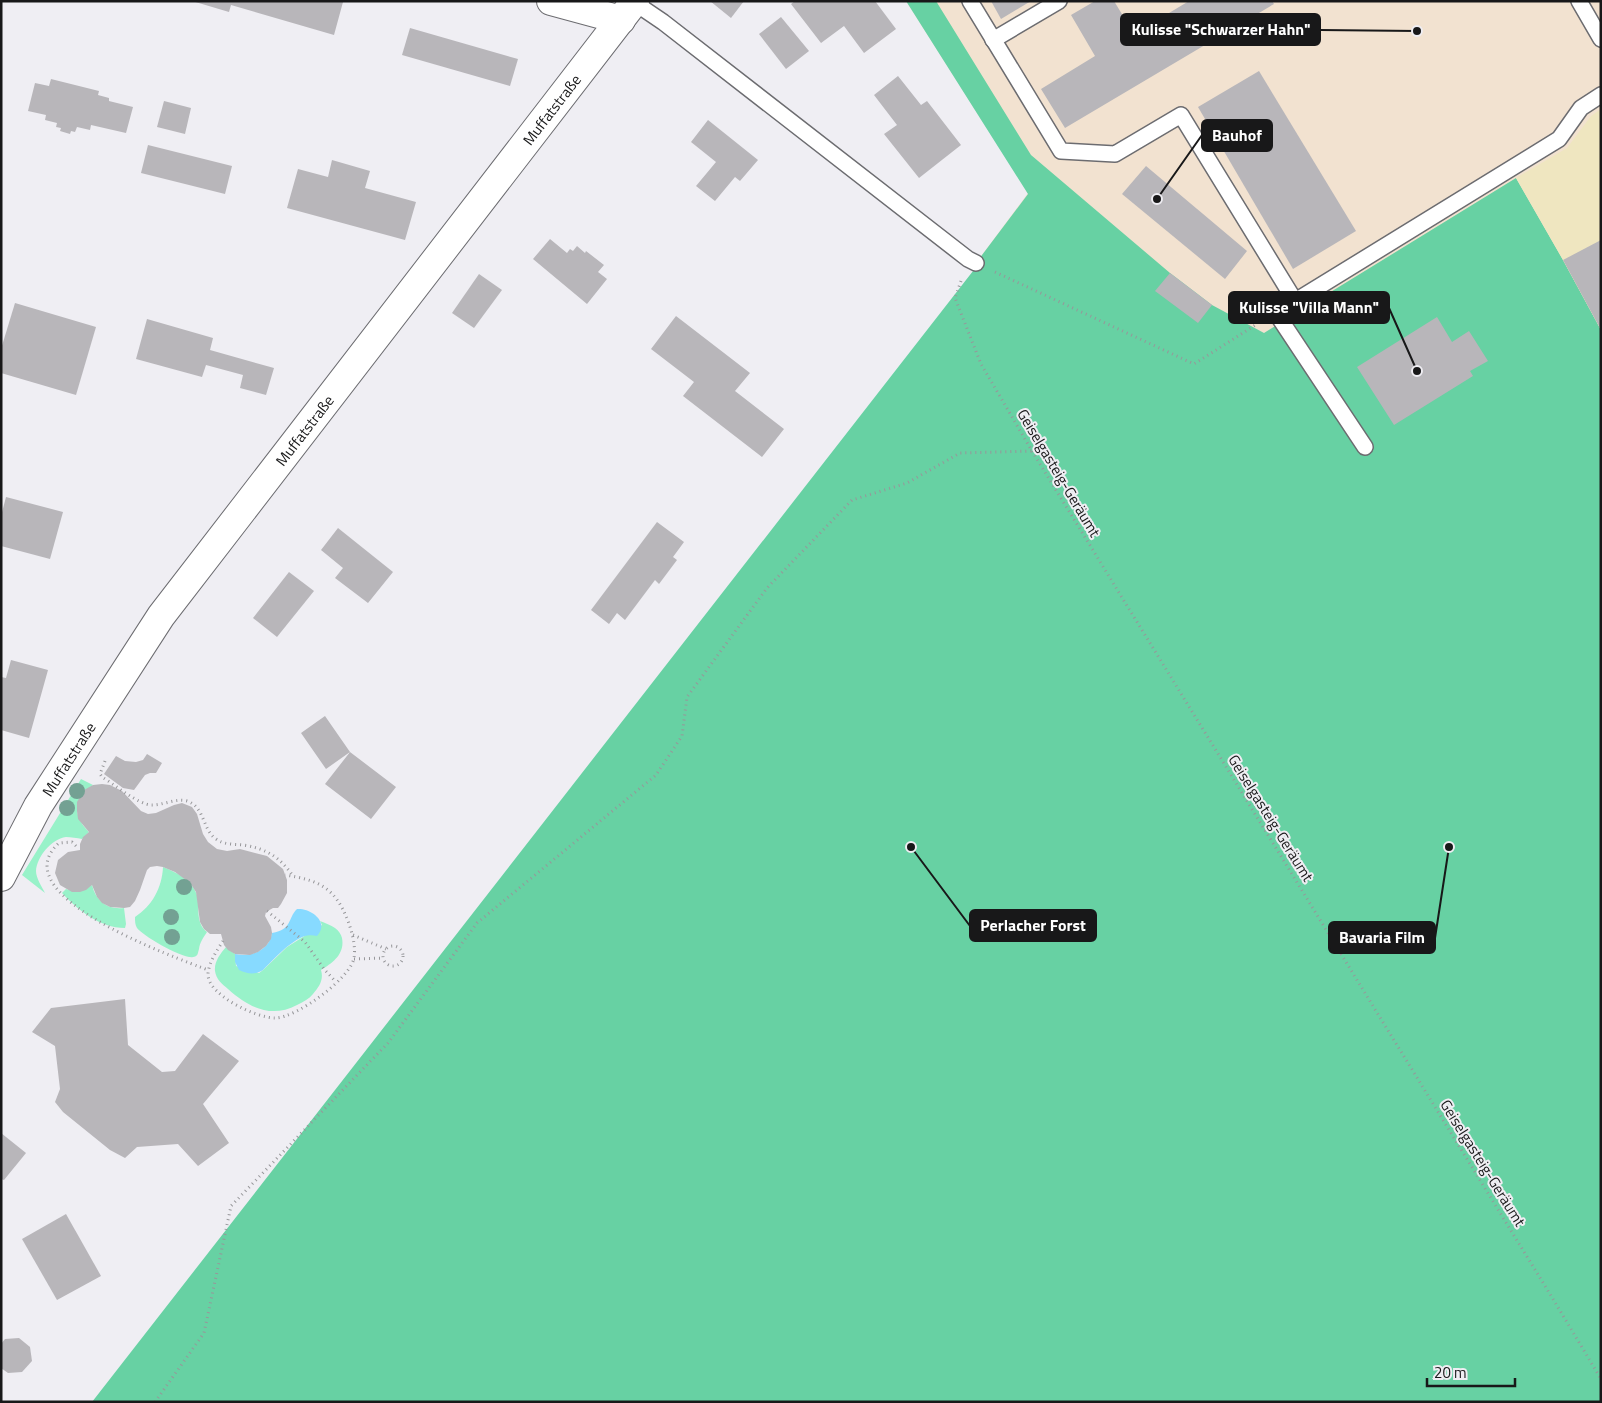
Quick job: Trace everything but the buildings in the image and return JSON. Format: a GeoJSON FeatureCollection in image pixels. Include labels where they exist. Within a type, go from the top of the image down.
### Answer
{"type":"FeatureCollection","features":[{"type":"Feature","properties":{"kind":"street"},"geometry":{"type":"LineString","coordinates":[[551,1],[630,8]]}},
{"type":"Feature","properties":{"kind":"street","name":"Muffatstraße"},"geometry":{"type":"LineString","coordinates":[[1,877],[38,806],[161,616],[630,8]]}},
{"type":"Feature","properties":{"kind":"lane"},"geometry":{"type":"LineString","coordinates":[[970,1],[1061,151],[1115,154],[1181,116],[1296,301]]}},
{"type":"Feature","properties":{"kind":"lane"},"geometry":{"type":"LineString","coordinates":[[993,40],[1059,1]]}},
{"type":"Feature","properties":{"kind":"lane"},"geometry":{"type":"LineString","coordinates":[[1579,1],[1601,39]]}},
{"type":"Feature","properties":{"kind":"lane"},"geometry":{"type":"LineString","coordinates":[[630,8],[663,22],[972,261]]}},
{"type":"Feature","properties":{"kind":"lane"},"geometry":{"type":"LineString","coordinates":[[1365,447],[1276,313],[1559,138],[1581,108],[1601,95]]}},
{"type":"Feature","properties":{"kind":"path"},"geometry":{"type":"LineString","coordinates":[[972,261],[1194,364],[1276,313]]}},
{"type":"Feature","properties":{"kind":"path","name":"Geiselgasteig-Geräumt"},"geometry":{"type":"LineString","coordinates":[[972,261],[955,298],[981,364],[1032,451],[1601,1379]]}},
{"type":"Feature","properties":{"kind":"path"},"geometry":{"type":"LineString","coordinates":[[155,1402],[204,1333],[231,1206],[388,1044],[477,923],[656,775],[682,736],[687,697],[767,588],[852,500],[907,483],[960,453],[1032,451]]}},
{"type":"Feature","properties":{"kind":"path"},"geometry":{"type":"LineString","coordinates":[[105,761],[100,774],[141,803],[151,805],[179,800],[195,805],[208,831],[217,840],[229,844],[266,850],[278,858],[293,876]]}},
{"type":"Feature","properties":{"kind":"path"},"geometry":{"type":"LineString","coordinates":[[44,864],[48,855],[59,843],[72,842],[76,846]]}},
{"type":"Feature","properties":{"kind":"path"},"geometry":{"type":"LineString","coordinates":[[223,941],[209,970],[209,980],[217,992],[236,1005],[256,1014],[275,1018],[290,1015],[317,999],[350,968],[354,959],[353,935],[344,911],[327,888],[301,877],[285,874]]}},
{"type":"Feature","properties":{"kind":"path"},"geometry":{"type":"LineString","coordinates":[[56,894],[83,915],[107,930],[209,970]]}},
{"type":"Feature","properties":{"kind":"path"},"geometry":{"type":"LineString","coordinates":[[267,911],[305,942],[324,969],[336,982]]}},
{"type":"Feature","properties":{"kind":"path"},"geometry":{"type":"LineString","coordinates":[[353,935],[386,949]]}},
{"type":"Feature","properties":{"kind":"path"},"geometry":{"type":"LineString","coordinates":[[391,946],[398,947],[402,951],[403,958],[400,963],[394,966],[387,963],[384,958],[384,952],[391,946]]}},
{"type":"Feature","properties":{"kind":"path"},"geometry":{"type":"LineString","coordinates":[[354,959],[384,958]]}},
{"type":"Feature","properties":{"kind":"shaded area"},"geometry":{"type":"Polygon","coordinates":[[[906,1],[1601,1],[1601,1334],[976,263],[1028,193],[906,1]]]}},
{"type":"Feature","properties":{"kind":"green space"},"geometry":{"type":"Polygon","coordinates":[[[906,1],[936,1],[1031,155],[1170,273],[1212,305],[1264,333],[1516,178],[1601,330],[1601,1402],[92,1402],[973,271],[976,263],[1028,194],[906,1]]]}},
{"type":"Feature","properties":{"kind":"green space"},"geometry":{"type":"Polygon","coordinates":[[[81,779],[93,785],[82,795],[77,807],[83,826],[89,832],[82,839],[60,838],[50,845],[42,855],[36,874],[45,893],[22,875],[81,779]]]}},
{"type":"Feature","properties":{"kind":"green space"},"geometry":{"type":"Polygon","coordinates":[[[163,867],[178,874],[187,881],[197,895],[199,920],[207,932],[196,956],[184,956],[166,948],[141,932],[136,926],[135,917],[146,908],[155,896],[161,882],[163,867]]]}},
{"type":"Feature","properties":{"kind":"green space"},"geometry":{"type":"Polygon","coordinates":[[[92,885],[96,896],[107,906],[124,908],[125,928],[107,925],[90,917],[62,893],[66,889],[86,889],[92,885]]]}},
{"type":"Feature","properties":{"kind":"green space"},"geometry":{"type":"Polygon","coordinates":[[[320,921],[339,931],[342,938],[342,949],[334,961],[321,970],[321,980],[317,989],[301,1003],[278,1011],[260,1009],[236,995],[217,976],[215,964],[226,947],[235,954],[236,966],[259,973],[287,947],[322,925],[320,921]]]}},
{"type":"Feature","properties":{"kind":"sand"},"geometry":{"type":"Polygon","coordinates":[[[1601,109],[1601,330],[1516,178],[1567,148],[1591,116],[1601,109]]]}},
{"type":"Feature","properties":{"kind":"water"},"geometry":{"type":"Polygon","coordinates":[[[297,909],[313,913],[320,921],[320,931],[317,936],[312,935],[299,938],[260,972],[251,973],[239,970],[235,962],[235,954],[247,955],[263,948],[272,933],[287,926],[297,909]]]}},
{"type":"Feature","properties":{"kind":"place","name":"Kulisse \"Schwarzer Hahn\""},"geometry":{"type":"Point","coordinates":[1417,31]}},
{"type":"Feature","properties":{"kind":"place","name":"Bauhof"},"geometry":{"type":"Point","coordinates":[1157,199]}},
{"type":"Feature","properties":{"kind":"place","name":"Kulisse \"Villa Mann\""},"geometry":{"type":"Point","coordinates":[1417,371]}},
{"type":"Feature","properties":{"kind":"place","name":"Perlacher Forst"},"geometry":{"type":"Point","coordinates":[911,847]}},
{"type":"Feature","properties":{"kind":"place","name":"Bavaria Film"},"geometry":{"type":"Point","coordinates":[1449,847]}}]}
